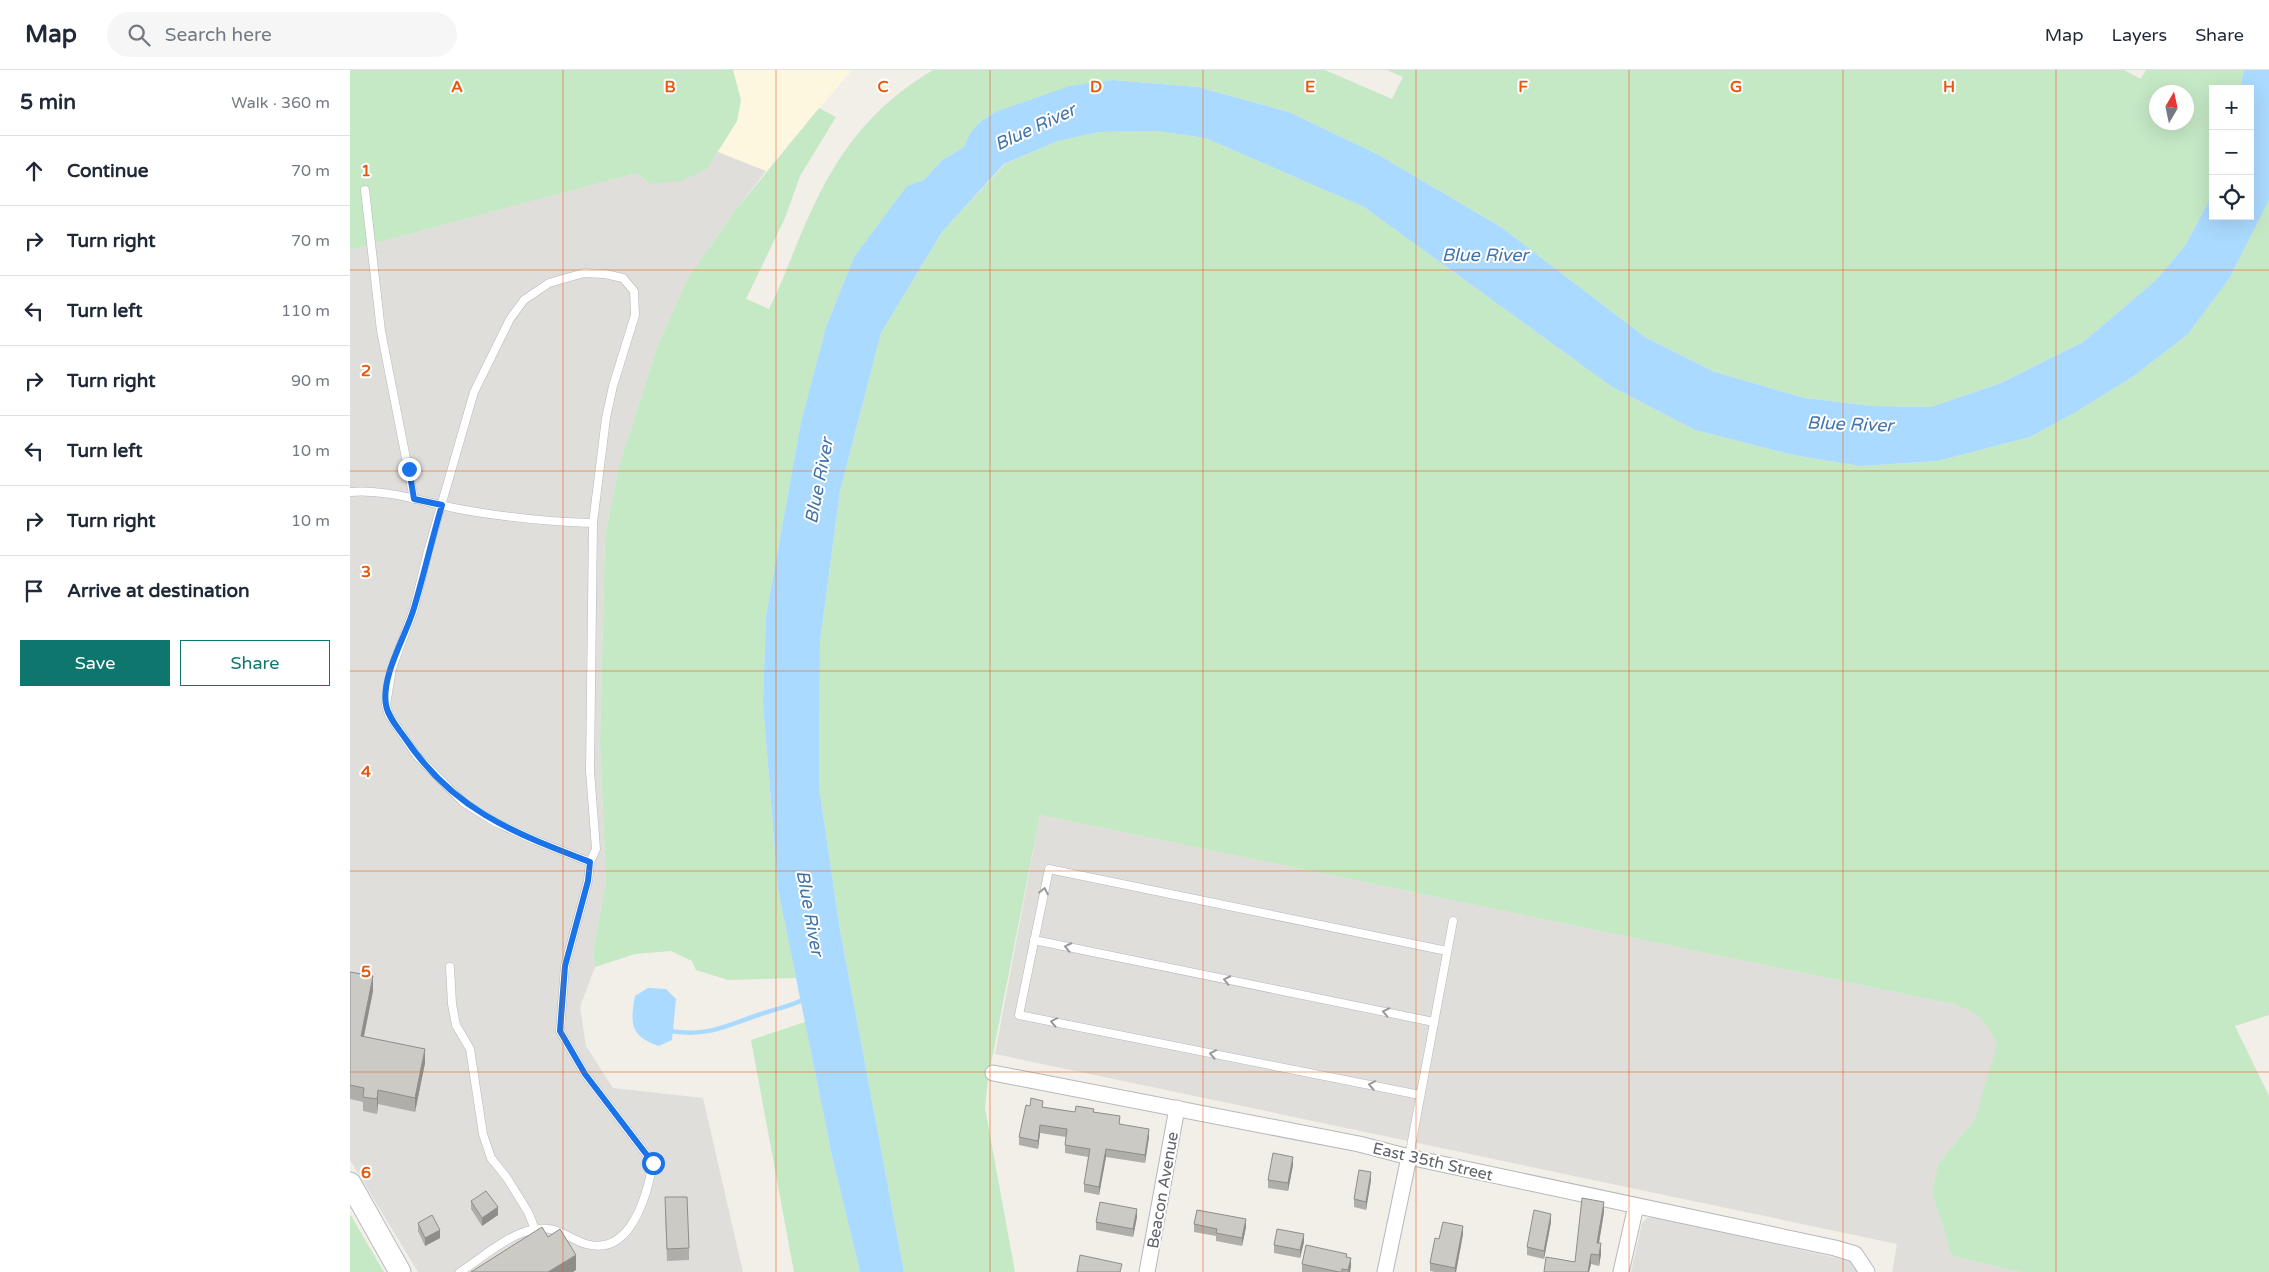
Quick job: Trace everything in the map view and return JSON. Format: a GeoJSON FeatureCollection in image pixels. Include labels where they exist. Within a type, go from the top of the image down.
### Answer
{"type":"FeatureCollection","features":[{"type":"Feature","properties":{"kind":"main road"},"geometry":{"type":"LineString","coordinates":[[350,1183],[400,1272]]}},
{"type":"Feature","properties":{"kind":"street","name":"East 35th Street"},"geometry":{"type":"LineString","coordinates":[[994,1073],[1359,1144],[1409,1157],[1835,1248],[1855,1254],[1866,1270]]}},
{"type":"Feature","properties":{"kind":"street","name":"Beacon Avenue"},"geometry":{"type":"LineString","coordinates":[[1147,1272],[1177,1108]]}},
{"type":"Feature","properties":{"kind":"street"},"geometry":{"type":"LineString","coordinates":[[1385,1272],[1409,1157]]}},
{"type":"Feature","properties":{"kind":"street"},"geometry":{"type":"LineString","coordinates":[[1621,1272],[1636,1206]]}},
{"type":"Feature","properties":{"kind":"lane"},"geometry":{"type":"LineString","coordinates":[[365,190],[381,331],[414,499]]}},
{"type":"Feature","properties":{"kind":"lane"},"geometry":{"type":"LineString","coordinates":[[460,1272],[510,1239],[534,1229],[556,1229],[585,1243],[600,1246],[619,1238],[642,1207],[653,1163],[585,1074],[560,1031],[565,966],[588,881],[590,862],[596,849],[590,771],[593,523],[606,418],[613,386],[636,315],[634,291],[623,278],[604,274],[584,273],[549,283],[524,300],[510,319],[474,392],[414,609],[392,668],[386,705],[389,715],[417,756],[463,802],[495,822],[590,862]]}},
{"type":"Feature","properties":{"kind":"lane"},"geometry":{"type":"LineString","coordinates":[[350,492],[383,492],[442,505],[524,518],[593,523]]}},
{"type":"Feature","properties":{"kind":"lane"},"geometry":{"type":"LineString","coordinates":[[1420,1095],[1018,1015],[1048,870],[1447,951]]}},
{"type":"Feature","properties":{"kind":"lane"},"geometry":{"type":"LineString","coordinates":[[1409,1157],[1453,921]]}},
{"type":"Feature","properties":{"kind":"lane"},"geometry":{"type":"LineString","coordinates":[[1034,940],[1434,1022]]}},
{"type":"Feature","properties":{"kind":"lane"},"geometry":{"type":"LineString","coordinates":[[450,967],[452,1004],[456,1025],[470,1049],[483,1134],[490,1158],[507,1178],[528,1212],[534,1229]]}},
{"type":"Feature","properties":{"kind":"shaded area"},"geometry":{"type":"Polygon","coordinates":[[[733,70],[852,70],[766,171],[718,152],[737,121],[741,100],[733,70]]]}},
{"type":"Feature","properties":{"kind":"shaded area"},"geometry":{"type":"Polygon","coordinates":[[[718,152],[766,171],[688,278],[658,345],[619,466],[605,536],[600,742],[606,883],[593,951],[595,967],[580,1007],[586,1046],[613,1088],[703,1098],[743,1272],[418,1272],[350,1160],[350,250],[637,173],[650,184],[707,169],[718,152]]]}},
{"type":"Feature","properties":{"kind":"shaded area"},"geometry":{"type":"Polygon","coordinates":[[[1040,815],[1966,1008],[1985,1021],[1998,1045],[1975,1119],[1938,1164],[1932,1192],[1952,1256],[2021,1272],[1892,1272],[1897,1244],[995,1054],[1040,815]]]}},
{"type":"Feature","properties":{"kind":"shaded area"},"geometry":{"type":"Polygon","coordinates":[[[1656,1217],[1850,1261],[1858,1272],[1631,1272],[1642,1223],[1647,1218],[1656,1217]]]}},
{"type":"Feature","properties":{"kind":"green space"},"geometry":{"type":"Polygon","coordinates":[[[350,70],[733,70],[741,100],[737,121],[707,169],[681,181],[650,184],[637,173],[350,250],[350,70]]]}},
{"type":"Feature","properties":{"kind":"green space"},"geometry":{"type":"Polygon","coordinates":[[[933,70],[1325,70],[1392,99],[1403,77],[1387,70],[2124,70],[2141,79],[2146,70],[2244,70],[2241,85],[2209,85],[2209,201],[2185,246],[2155,281],[2083,342],[2001,383],[1931,407],[1871,406],[1805,398],[1715,372],[1645,337],[1501,227],[1377,154],[1289,112],[1198,87],[1113,80],[995,112],[980,122],[970,133],[964,147],[941,161],[924,180],[907,187],[854,257],[826,327],[801,422],[766,616],[763,703],[778,889],[796,978],[728,980],[696,970],[692,961],[671,951],[635,954],[595,967],[593,951],[606,883],[600,742],[605,536],[619,466],[658,345],[688,278],[735,211],[819,108],[836,117],[800,176],[785,218],[746,299],[769,309],[808,218],[831,172],[858,134],[891,100],[933,70]]]}},
{"type":"Feature","properties":{"kind":"green space"},"geometry":{"type":"Polygon","coordinates":[[[1157,131],[1205,138],[1364,207],[1612,387],[1695,430],[1793,455],[1860,466],[1938,461],[2030,437],[2076,412],[2134,376],[2188,334],[2229,279],[2269,200],[2269,1015],[2235,1026],[2269,1096],[2269,1272],[2021,1272],[1952,1256],[1932,1192],[1938,1164],[1975,1119],[1997,1045],[1981,1018],[1962,1007],[1040,815],[988,1079],[985,1108],[1015,1272],[904,1272],[840,930],[819,787],[820,642],[840,491],[881,333],[942,232],[1005,164],[1058,141],[1100,132],[1157,131]]]}},
{"type":"Feature","properties":{"kind":"green space"},"geometry":{"type":"Polygon","coordinates":[[[805,1022],[832,1156],[860,1272],[794,1272],[751,1040],[805,1022]]]}},
{"type":"Feature","properties":{"kind":"green space"},"geometry":{"type":"Polygon","coordinates":[[[350,1214],[384,1272],[350,1272],[350,1214]]]}},
{"type":"Feature","properties":{"kind":"water","name":"Blue River"},"geometry":{"type":"Polygon","coordinates":[[[2244,70],[2269,70],[2269,200],[2229,279],[2188,334],[2134,376],[2076,412],[2030,437],[1938,461],[1860,466],[1793,455],[1695,430],[1612,387],[1364,207],[1205,138],[1157,131],[1100,132],[1058,141],[1004,164],[942,232],[881,333],[840,491],[820,642],[819,787],[840,930],[904,1272],[860,1272],[832,1156],[778,889],[763,703],[766,616],[801,422],[826,327],[854,257],[907,186],[924,180],[941,161],[964,147],[970,133],[980,122],[995,112],[1070,86],[1113,80],[1198,87],[1289,112],[1377,154],[1501,227],[1645,337],[1715,372],[1805,398],[1871,406],[1931,407],[2001,383],[2083,342],[2155,281],[2185,246],[2209,201],[2209,220],[2254,220],[2254,85],[2241,85],[2244,70]]]}},
{"type":"Feature","properties":{"kind":"water"},"geometry":{"type":"Polygon","coordinates":[[[648,988],[666,989],[676,999],[672,1040],[659,1046],[642,1038],[634,1028],[635,996],[648,988]]]}},
{"type":"Feature","properties":{"kind":"building"},"geometry":{"type":"Polygon","coordinates":[[[350,972],[373,976],[361,1036],[425,1049],[415,1098],[378,1090],[377,1099],[363,1097],[364,1088],[350,1085],[350,972]]]}},
{"type":"Feature","properties":{"kind":"building"},"geometry":{"type":"Polygon","coordinates":[[[1031,1098],[1043,1101],[1042,1107],[1075,1112],[1076,1106],[1094,1109],[1093,1112],[1120,1116],[1119,1124],[1149,1129],[1145,1155],[1106,1149],[1099,1187],[1084,1184],[1090,1149],[1065,1145],[1067,1129],[1040,1125],[1038,1141],[1019,1137],[1026,1105],[1030,1106],[1031,1098]]]}},
{"type":"Feature","properties":{"kind":"building"},"geometry":{"type":"Polygon","coordinates":[[[1273,1153],[1293,1157],[1288,1183],[1268,1180],[1273,1153]]]}},
{"type":"Feature","properties":{"kind":"building"},"geometry":{"type":"Polygon","coordinates":[[[1359,1170],[1371,1172],[1366,1202],[1354,1199],[1359,1170]]]}},
{"type":"Feature","properties":{"kind":"building"},"geometry":{"type":"Polygon","coordinates":[[[486,1191],[498,1207],[482,1218],[471,1201],[486,1191]]]}},
{"type":"Feature","properties":{"kind":"building"},"geometry":{"type":"Polygon","coordinates":[[[665,1197],[687,1197],[689,1248],[667,1249],[665,1197]]]}},
{"type":"Feature","properties":{"kind":"building"},"geometry":{"type":"Polygon","coordinates":[[[1582,1198],[1604,1202],[1597,1243],[1601,1243],[1599,1255],[1591,1254],[1588,1272],[1544,1272],[1546,1257],[1575,1262],[1582,1198]]]}},
{"type":"Feature","properties":{"kind":"building"},"geometry":{"type":"Polygon","coordinates":[[[1100,1202],[1137,1209],[1133,1229],[1096,1222],[1100,1202]]]}},
{"type":"Feature","properties":{"kind":"building"},"geometry":{"type":"Polygon","coordinates":[[[1197,1210],[1246,1219],[1242,1238],[1216,1233],[1217,1229],[1194,1224],[1197,1210]]]}},
{"type":"Feature","properties":{"kind":"building"},"geometry":{"type":"Polygon","coordinates":[[[1534,1210],[1551,1214],[1544,1251],[1527,1247],[1534,1210]]]}},
{"type":"Feature","properties":{"kind":"building"},"geometry":{"type":"Polygon","coordinates":[[[432,1215],[440,1230],[425,1238],[418,1223],[432,1215]]]}},
{"type":"Feature","properties":{"kind":"building"},"geometry":{"type":"Polygon","coordinates":[[[1443,1222],[1463,1226],[1455,1268],[1430,1263],[1435,1238],[1439,1239],[1443,1222]]]}},
{"type":"Feature","properties":{"kind":"building"},"geometry":{"type":"Polygon","coordinates":[[[542,1227],[548,1237],[560,1229],[576,1255],[548,1272],[471,1272],[542,1227]]]}},
{"type":"Feature","properties":{"kind":"building"},"geometry":{"type":"Polygon","coordinates":[[[1277,1229],[1304,1234],[1300,1250],[1274,1245],[1277,1229]]]}},
{"type":"Feature","properties":{"kind":"building"},"geometry":{"type":"Polygon","coordinates":[[[1306,1245],[1347,1254],[1346,1257],[1351,1258],[1348,1270],[1342,1269],[1342,1272],[1339,1272],[1302,1264],[1306,1245]]]}},
{"type":"Feature","properties":{"kind":"building"},"geometry":{"type":"Polygon","coordinates":[[[1080,1255],[1122,1264],[1120,1272],[1077,1272],[1080,1255]]]}},
{"type":"Feature","properties":{"kind":"waterway"},"geometry":{"type":"LineString","coordinates":[[670,1031],[695,1033],[717,1029],[805,999]]}},
{"type":"Feature","properties":{"kind":"route"},"geometry":{"type":"LineString","coordinates":[[409,469],[414,499],[442,505],[428,551],[414,609],[387,687],[386,705],[389,715],[417,756],[463,802],[495,822],[590,862],[588,881],[565,966],[560,1031],[585,1074],[614,1115],[653,1163]]}}]}
